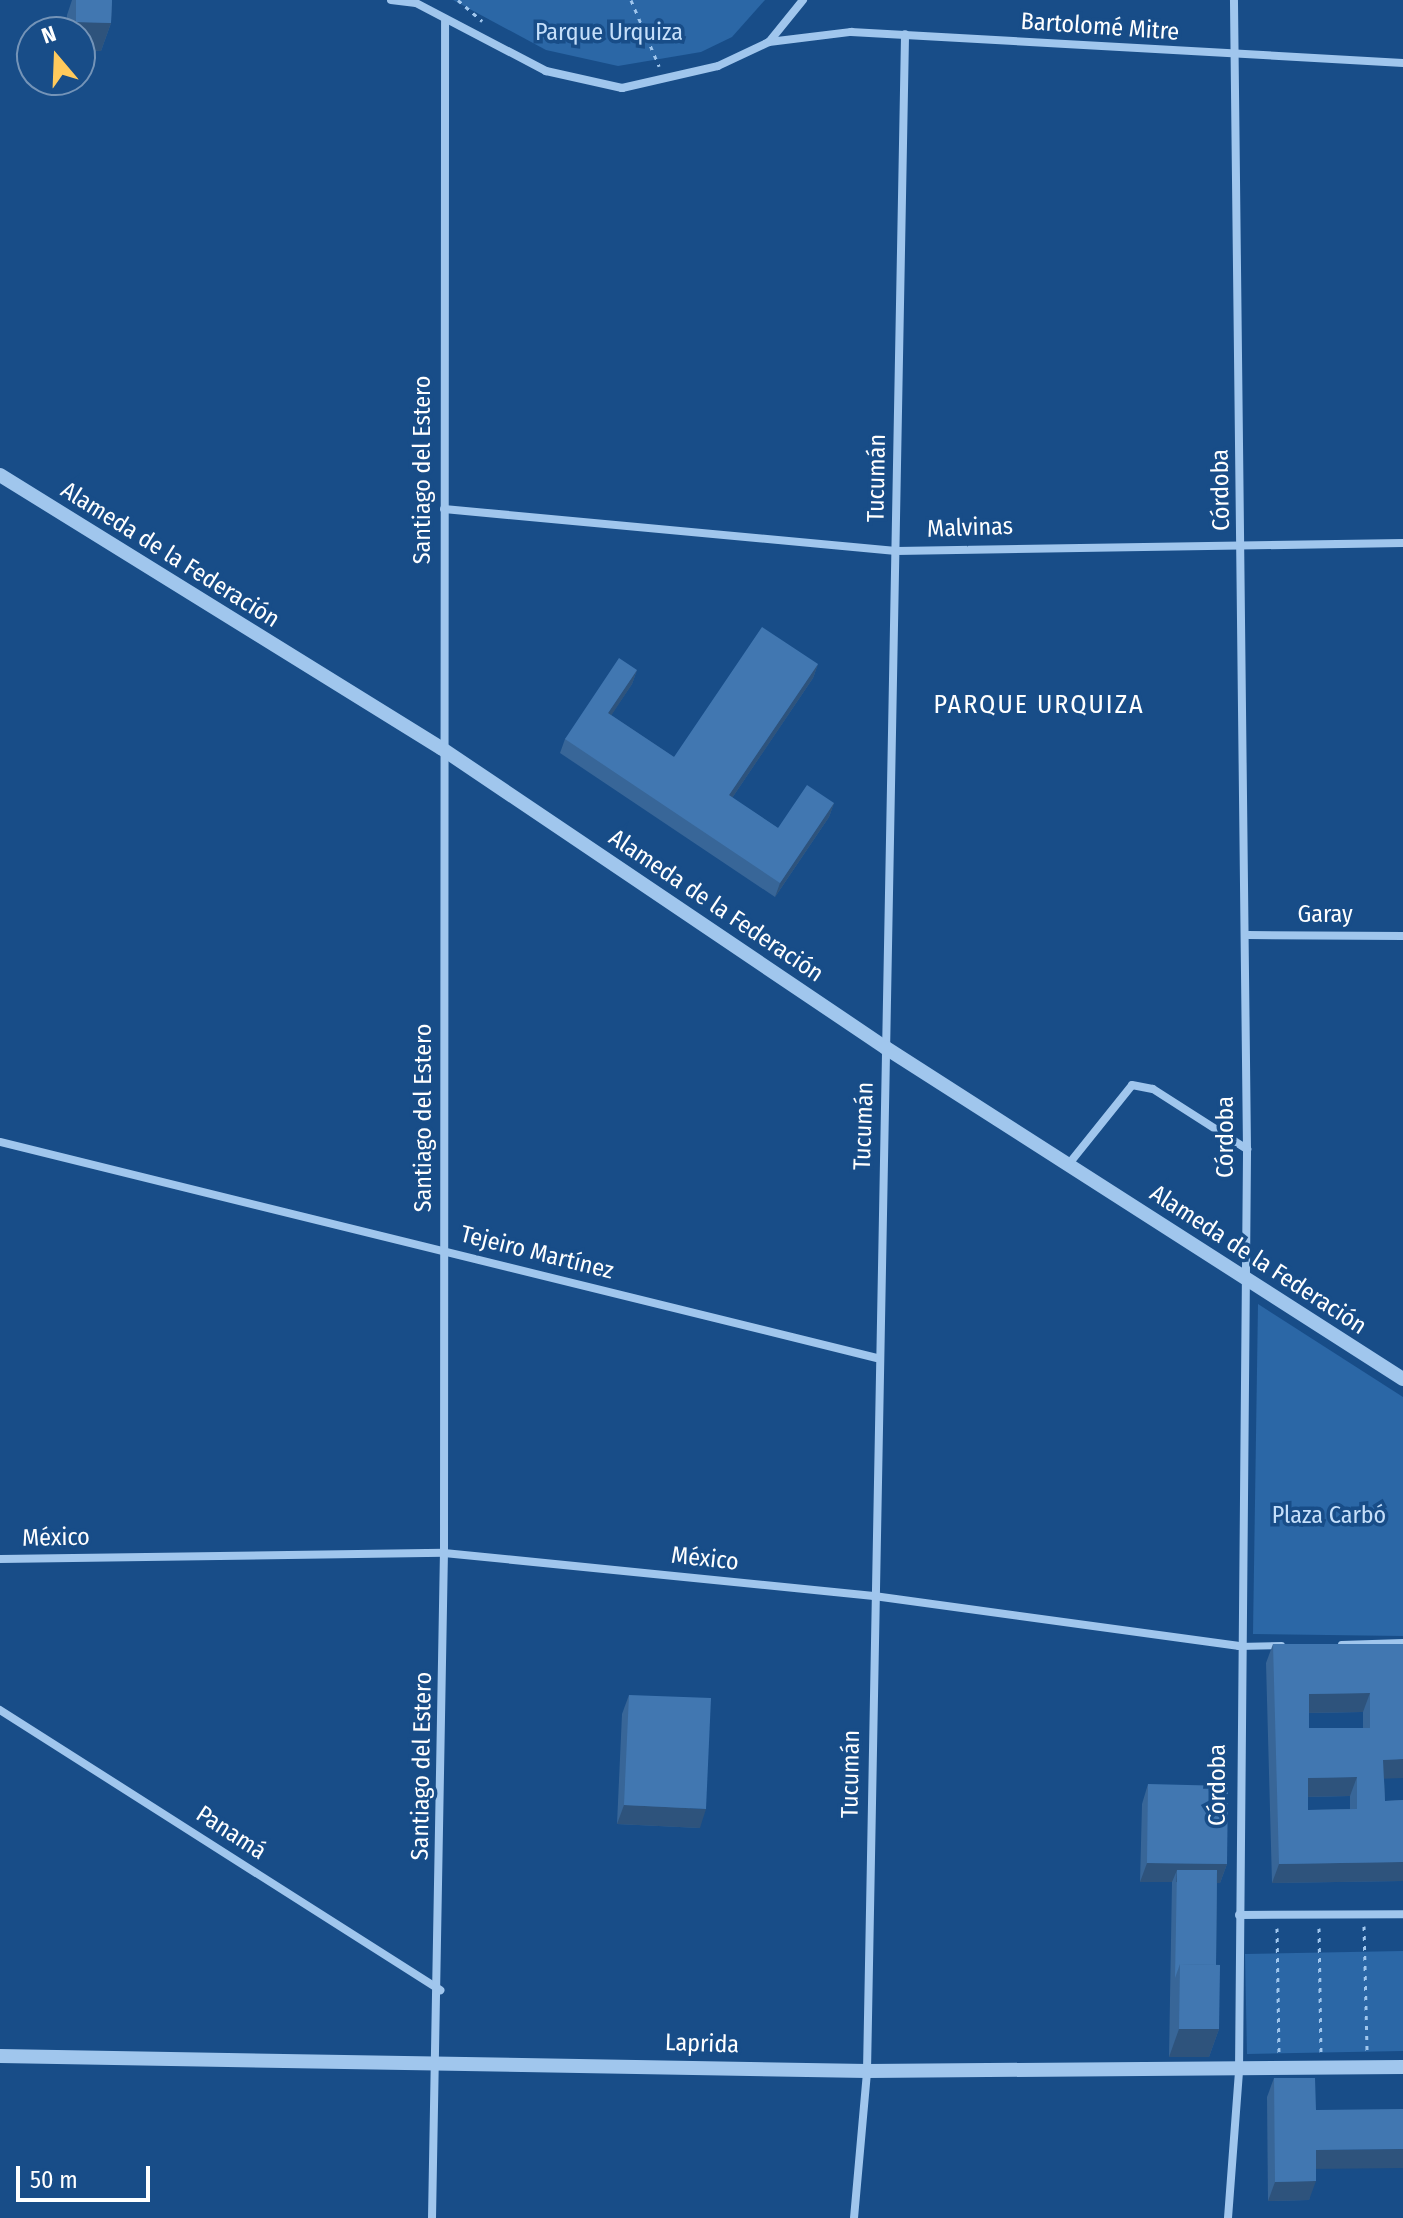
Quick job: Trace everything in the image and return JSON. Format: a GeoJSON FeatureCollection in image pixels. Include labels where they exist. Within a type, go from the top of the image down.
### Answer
{"type":"FeatureCollection","features":[{"type":"Feature","properties":{"kind":"street","name":"Bartolomé Mitre"},"geometry":{"type":"LineString","coordinates":[[391,0],[413,2],[583,84],[666,82],[769,42],[905,34],[1234,57],[1403,63]]}},
{"type":"Feature","properties":{"kind":"street"},"geometry":{"type":"LineString","coordinates":[[769,42],[803,0]]}},
{"type":"Feature","properties":{"kind":"street","name":"Córdoba"},"geometry":{"type":"LineString","coordinates":[[1228,2218],[1239,2071],[1238,1646],[1247,1149],[1247,935],[1234,0]]}},
{"type":"Feature","properties":{"kind":"street","name":"Santiago del Estero"},"geometry":{"type":"LineString","coordinates":[[432,2218],[440,1990],[444,1553],[441,748],[445,19]]}},
{"type":"Feature","properties":{"kind":"street","name":"Tucumán"},"geometry":{"type":"LineString","coordinates":[[854,2218],[867,2071],[877,1358],[886,1048],[905,34]]}},
{"type":"Feature","properties":{"kind":"street","name":"Alameda de la Federación"},"geometry":{"type":"LineString","coordinates":[[0,475],[441,748],[886,1048],[1403,1379]]}},
{"type":"Feature","properties":{"kind":"street","name":"Malvinas"},"geometry":{"type":"LineString","coordinates":[[444,509],[896,551],[1241,541],[1403,543]]}},
{"type":"Feature","properties":{"kind":"street","name":"Garay"},"geometry":{"type":"LineString","coordinates":[[1247,935],[1403,936]]}},
{"type":"Feature","properties":{"kind":"street"},"geometry":{"type":"LineString","coordinates":[[1068,1165],[1132,1085],[1153,1089],[1247,1149]]}},
{"type":"Feature","properties":{"kind":"street","name":"Tejeiro Martínez"},"geometry":{"type":"LineString","coordinates":[[0,1142],[877,1358]]}},
{"type":"Feature","properties":{"kind":"street","name":"México"},"geometry":{"type":"LineString","coordinates":[[0,1559],[444,1553],[874,1596],[1238,1646],[1298,1645]]}},
{"type":"Feature","properties":{"kind":"street"},"geometry":{"type":"LineString","coordinates":[[1328,1644],[1403,1642]]}},
{"type":"Feature","properties":{"kind":"street","name":"Panamá"},"geometry":{"type":"LineString","coordinates":[[0,1710],[440,1990]]}},
{"type":"Feature","properties":{"kind":"street"},"geometry":{"type":"LineString","coordinates":[[1239,1915],[1403,1914]]}},
{"type":"Feature","properties":{"kind":"street","name":"Laprida"},"geometry":{"type":"LineString","coordinates":[[0,2056],[437,2058],[867,2071],[1239,2071],[1403,2067]]}},
{"type":"Feature","properties":{"kind":"path"},"geometry":{"type":"LineString","coordinates":[[458,0],[476,16]]}},
{"type":"Feature","properties":{"kind":"path"},"geometry":{"type":"LineString","coordinates":[[631,0],[666,82]]}},
{"type":"Feature","properties":{"kind":"path"},"geometry":{"type":"LineString","coordinates":[[1364,1914],[1369,2067]]}},
{"type":"Feature","properties":{"kind":"path"},"geometry":{"type":"LineString","coordinates":[[1277,1915],[1282,2068]]}},
{"type":"Feature","properties":{"kind":"path"},"geometry":{"type":"LineString","coordinates":[[1319,1915],[1323,2068]]}},
{"type":"Feature","properties":{"kind":"green space","name":"Parque Urquiza"},"geometry":{"type":"Polygon","coordinates":[[[453,0],[765,0],[732,37],[701,52],[618,66],[546,50],[453,0]]]}},
{"type":"Feature","properties":{"kind":"green space","name":"Plaza Carbó"},"geometry":{"type":"Polygon","coordinates":[[[1258,1304],[1403,1397],[1403,1636],[1253,1634],[1258,1304]]]}},
{"type":"Feature","properties":{"kind":"green space"},"geometry":{"type":"Polygon","coordinates":[[[1403,1951],[1403,2051],[1247,2054],[1245,1954],[1403,1951]]]}},
{"type":"Feature","properties":{"kind":"building"},"geometry":{"type":"Polygon","coordinates":[[[76,0],[112,0],[111,23],[96,23],[96,16],[76,16],[76,0]]]}},
{"type":"Feature","properties":{"kind":"building"},"geometry":{"type":"Polygon","coordinates":[[[762,627],[818,664],[729,795],[778,828],[807,785],[834,803],[780,883],[565,739],[619,658],[637,670],[608,713],[674,757],[762,627]]]}},
{"type":"Feature","properties":{"kind":"building"},"geometry":{"type":"Polygon","coordinates":[[[1273,1644],[1403,1644],[1403,1759],[1383,1760],[1385,1801],[1403,1800],[1403,1862],[1279,1864],[1273,1644]],[[1370,1693],[1309,1694],[1309,1728],[1370,1728],[1370,1693]],[[1357,1777],[1308,1778],[1308,1810],[1357,1809],[1357,1777]]]}},
{"type":"Feature","properties":{"kind":"building"},"geometry":{"type":"Polygon","coordinates":[[[629,1695],[711,1698],[706,1809],[624,1805],[629,1695]]]}},
{"type":"Feature","properties":{"kind":"building"},"geometry":{"type":"Polygon","coordinates":[[[1148,1784],[1228,1786],[1227,1864],[1147,1863],[1148,1784]]]}},
{"type":"Feature","properties":{"kind":"building"},"geometry":{"type":"Polygon","coordinates":[[[1177,1870],[1217,1870],[1216,1965],[1180,1964],[1175,1978],[1177,1870]]]}},
{"type":"Feature","properties":{"kind":"building"},"geometry":{"type":"Polygon","coordinates":[[[1180,1964],[1220,1965],[1219,2029],[1179,2029],[1180,1964]]]}},
{"type":"Feature","properties":{"kind":"building"},"geometry":{"type":"Polygon","coordinates":[[[1274,2078],[1315,2078],[1316,2110],[1403,2109],[1403,2149],[1316,2150],[1316,2181],[1275,2182],[1274,2078]]]}},
{"type":"Feature","properties":{"kind":"district","name":"PARQUE URQUIZA"},"geometry":{"type":"Point","coordinates":[1039,705]}}]}
